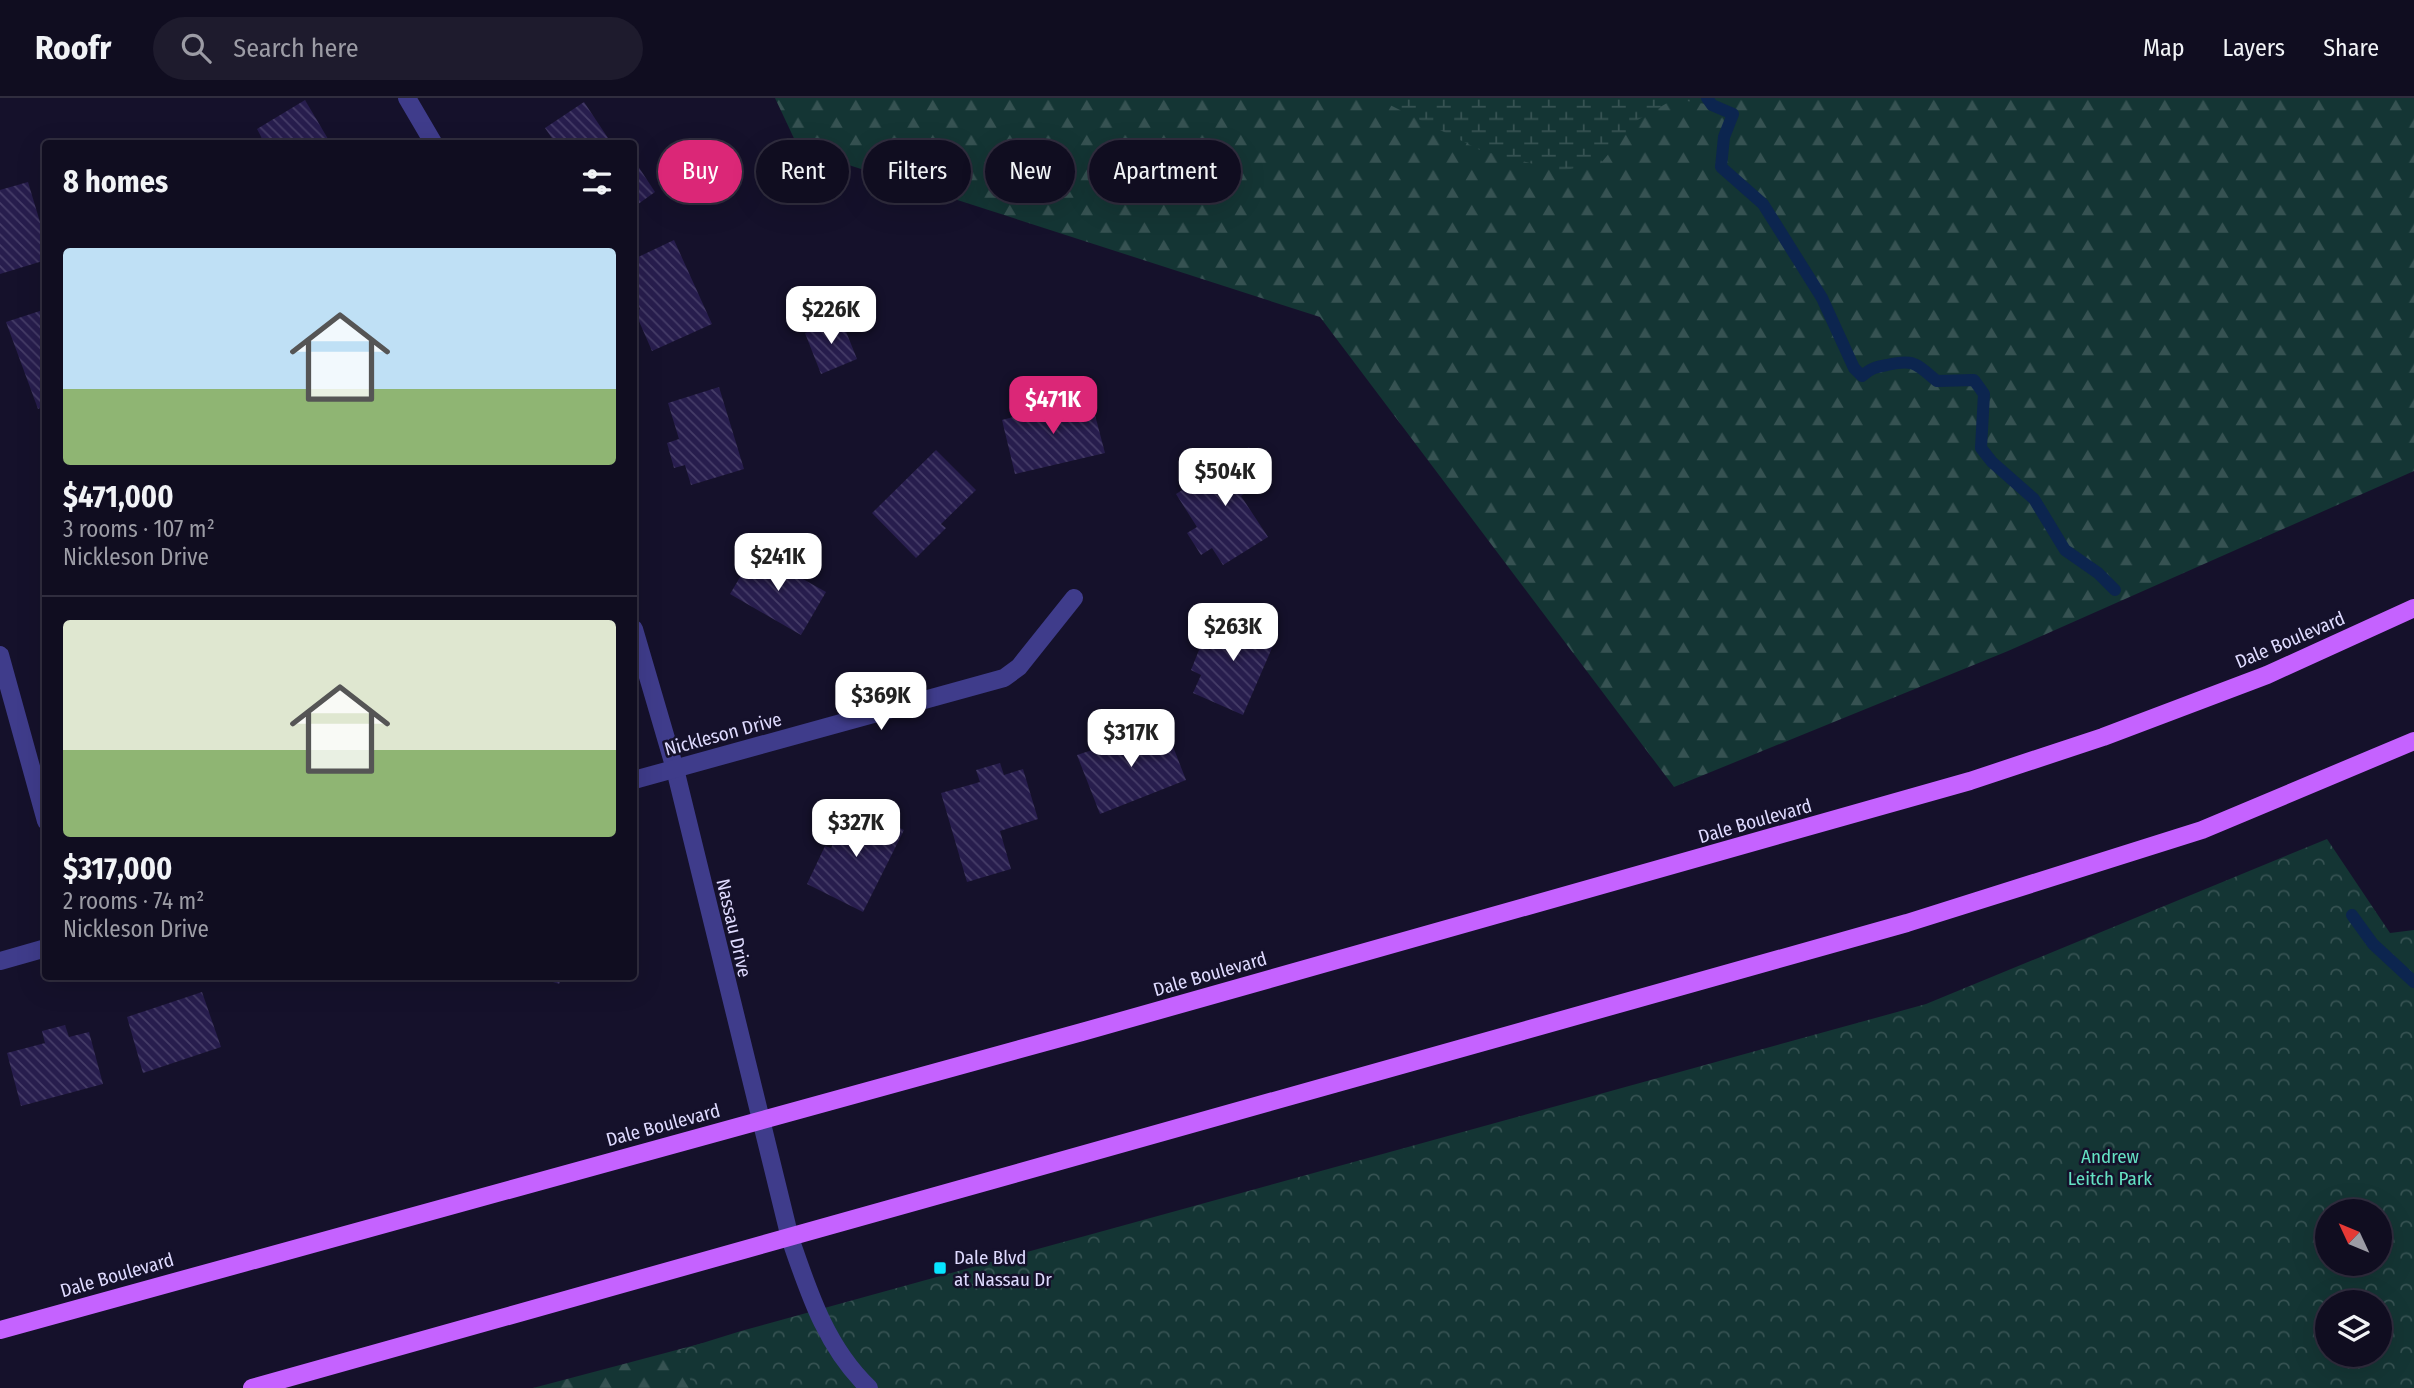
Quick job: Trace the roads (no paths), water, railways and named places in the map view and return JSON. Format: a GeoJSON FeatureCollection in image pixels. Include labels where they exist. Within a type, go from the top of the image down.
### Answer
{"type":"FeatureCollection","features":[{"type":"Feature","properties":{"kind":"main road","name":"Dale Boulevard"},"geometry":{"type":"LineString","coordinates":[[0,1329],[760,1120],[1970,781],[2103,737],[2254,679],[2414,608]]}},
{"type":"Feature","properties":{"kind":"main road"},"geometry":{"type":"LineString","coordinates":[[252,1388],[1907,923],[2202,830],[2414,741]]}},
{"type":"Feature","properties":{"kind":"street"},"geometry":{"type":"LineString","coordinates":[[407,98],[432,140]]}},
{"type":"Feature","properties":{"kind":"street","name":"Nickleson Drive"},"geometry":{"type":"LineString","coordinates":[[637,779],[1004,678],[1019,667],[1074,597]]}},
{"type":"Feature","properties":{"kind":"street","name":"Nassau Drive"},"geometry":{"type":"LineString","coordinates":[[637,639],[675,769],[790,1238],[814,1307],[830,1339],[869,1388]]}},
{"type":"Feature","properties":{"kind":"street"},"geometry":{"type":"LineString","coordinates":[[0,655],[42,807]]}},
{"type":"Feature","properties":{"kind":"street"},"geometry":{"type":"LineString","coordinates":[[0,961],[42,949]]}},
{"type":"Feature","properties":{"kind":"waterway"},"geometry":{"type":"LineString","coordinates":[[1707,98],[1712,105],[1733,114],[1724,137],[1721,167],[1763,204],[1822,298],[1854,368],[1862,376],[1877,367],[1909,363],[1919,366],[1937,381],[1974,380],[1984,394],[1981,448],[1992,462],[2034,499],[2065,550],[2098,573],[2115,590]]}},
{"type":"Feature","properties":{"kind":"waterway"},"geometry":{"type":"LineString","coordinates":[[2352,915],[2373,944],[2414,982]]}},
{"type":"Feature","properties":{"kind":"place","name":"Dale Blvd at Nassau Dr"},"geometry":{"type":"Point","coordinates":[940,1268]}},
{"type":"Feature","properties":{"kind":"park label","name":"Andrew Leitch Park"},"geometry":{"type":"Point","coordinates":[2110,1167]}}]}
